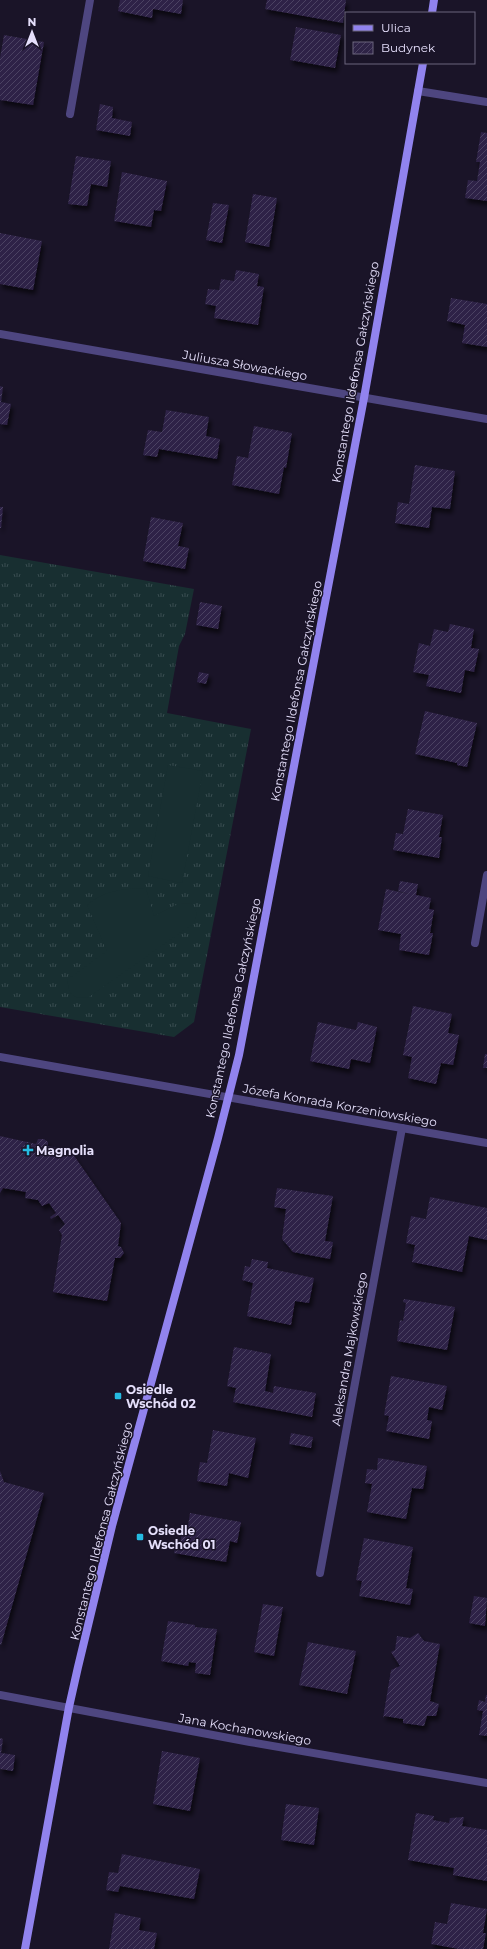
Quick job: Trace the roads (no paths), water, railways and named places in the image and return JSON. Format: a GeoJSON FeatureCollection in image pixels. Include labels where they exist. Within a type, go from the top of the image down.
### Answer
{"type":"FeatureCollection","features":[{"type":"Feature","properties":{"kind":"street"},"geometry":{"type":"LineString","coordinates":[[70,114],[90,0]]}},
{"type":"Feature","properties":{"kind":"street"},"geometry":{"type":"LineString","coordinates":[[432,12],[434,0]]}},
{"type":"Feature","properties":{"kind":"street","name":"Konstantego Ildefonsa Gałczyńskiego"},"geometry":{"type":"LineString","coordinates":[[25,1949],[69,1707],[112,1526],[229,1097],[239,1055],[364,398],[423,64]]}},
{"type":"Feature","properties":{"kind":"street"},"geometry":{"type":"LineString","coordinates":[[418,91],[487,102]]}},
{"type":"Feature","properties":{"kind":"street","name":"Juliusza Słowackiego"},"geometry":{"type":"LineString","coordinates":[[0,334],[487,419]]}},
{"type":"Feature","properties":{"kind":"street"},"geometry":{"type":"LineString","coordinates":[[475,943],[487,875]]}},
{"type":"Feature","properties":{"kind":"street","name":"Józefa Konrada Korzeniowskiego"},"geometry":{"type":"LineString","coordinates":[[0,1057],[487,1143]]}},
{"type":"Feature","properties":{"kind":"street","name":"Aleksandra Majkowskiego"},"geometry":{"type":"LineString","coordinates":[[320,1573],[402,1128]]}},
{"type":"Feature","properties":{"kind":"street","name":"Jana Kochanowskiego"},"geometry":{"type":"LineString","coordinates":[[0,1695],[250,1742],[487,1784]]}},
{"type":"Feature","properties":{"kind":"place","name":"Magnolia"},"geometry":{"type":"Point","coordinates":[28,1150]}},
{"type":"Feature","properties":{"kind":"place","name":"Osiedle Wschód 02"},"geometry":{"type":"Point","coordinates":[118,1396]}},
{"type":"Feature","properties":{"kind":"place","name":"Osiedle Wschód 01"},"geometry":{"type":"Point","coordinates":[140,1537]}}]}
